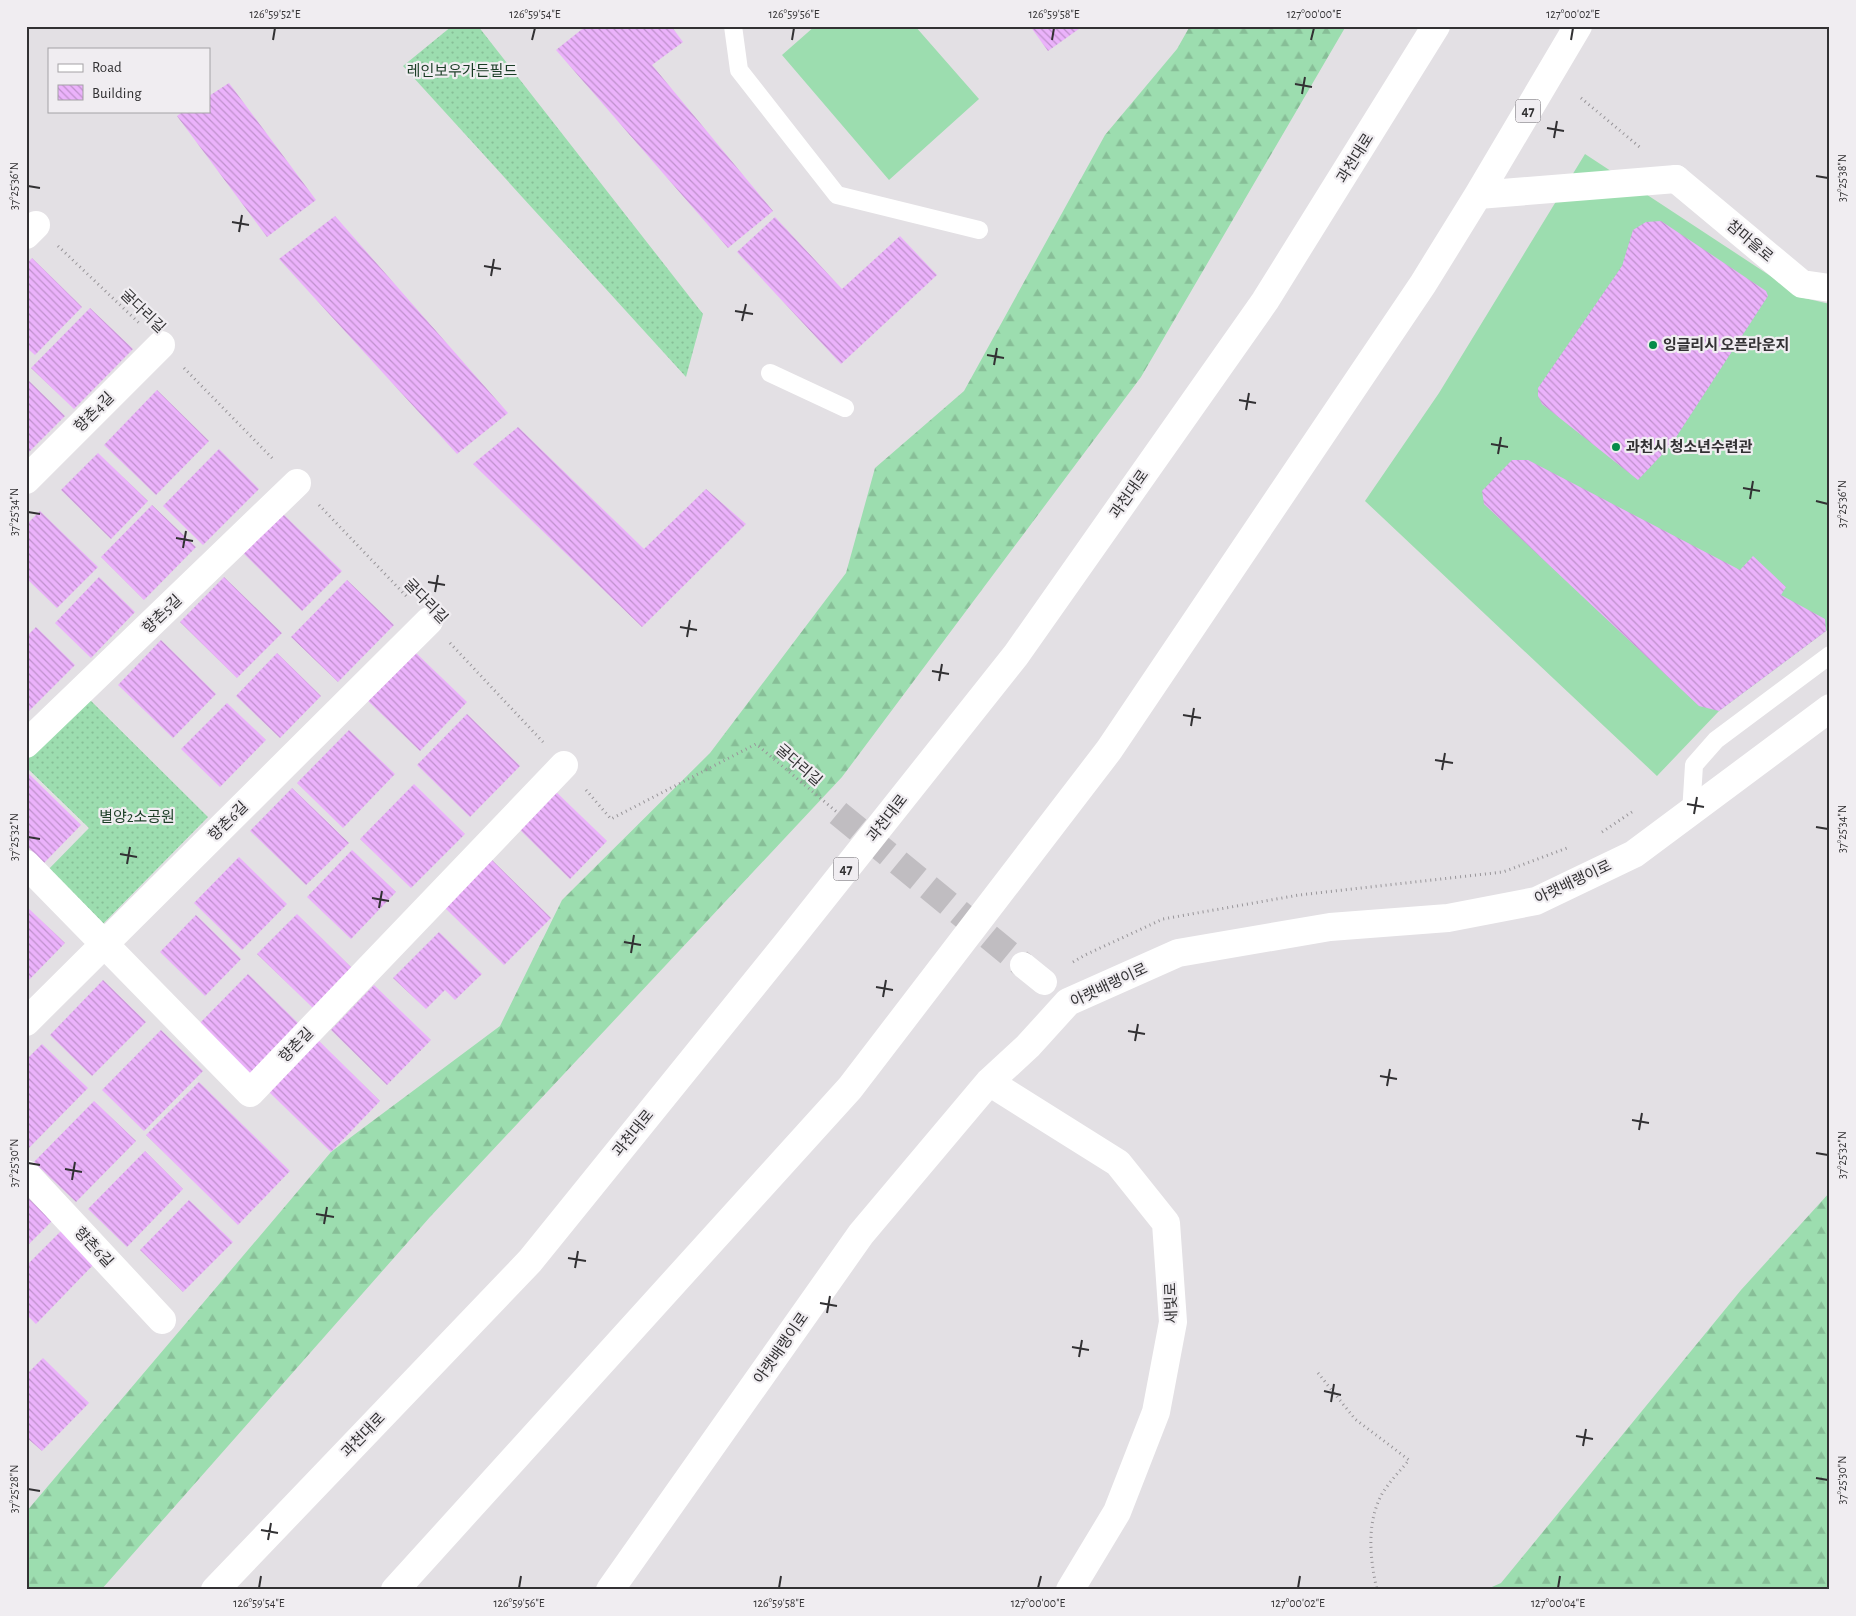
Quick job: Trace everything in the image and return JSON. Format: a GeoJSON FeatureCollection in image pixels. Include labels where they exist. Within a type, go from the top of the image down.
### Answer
{"type":"FeatureCollection","features":[{"type":"Feature","properties":{"kind":"main road","name":"과천대로"},"geometry":{"type":"LineString","coordinates":[[215,1590],[530,1261],[788,942],[1016,655],[1265,301],[1436,26]]}},
{"type":"Feature","properties":{"kind":"main road","name":"47"},"geometry":{"type":"LineString","coordinates":[[394,1590],[850,1088],[1109,750],[1423,284],[1578,26]]}},
{"type":"Feature","properties":{"kind":"main road"},"geometry":{"type":"LineString","coordinates":[[1478,195],[1676,179]]}},
{"type":"Feature","properties":{"kind":"main road","name":"참마을로"},"geometry":{"type":"LineString","coordinates":[[1676,179],[1802,284],[1830,288]]}},
{"type":"Feature","properties":{"kind":"main road","name":"향촌4길"},"geometry":{"type":"LineString","coordinates":[[26,480],[162,345]]}},
{"type":"Feature","properties":{"kind":"main road","name":"향촌5길"},"geometry":{"type":"LineString","coordinates":[[26,744],[298,483]]}},
{"type":"Feature","properties":{"kind":"main road","name":"향촌6길"},"geometry":{"type":"LineString","coordinates":[[26,1022],[429,621]]}},
{"type":"Feature","properties":{"kind":"main road","name":"아랫배랭이로"},"geometry":{"type":"LineString","coordinates":[[610,1590],[862,1234],[989,1082],[1028,1046],[1068,1002],[1178,953],[1330,926],[1448,918],[1536,901],[1634,854],[1830,708]]}},
{"type":"Feature","properties":{"kind":"main road","name":"향촌길"},"geometry":{"type":"LineString","coordinates":[[26,864],[250,1093],[564,765]]}},
{"type":"Feature","properties":{"kind":"main road","name":"새빛로"},"geometry":{"type":"LineString","coordinates":[[989,1082],[1118,1163],[1166,1223],[1173,1322],[1156,1412],[1117,1512],[1070,1590]]}},
{"type":"Feature","properties":{"kind":"main road","name":"향촌6길"},"geometry":{"type":"LineString","coordinates":[[26,1174],[162,1320]]}},
{"type":"Feature","properties":{"kind":"street"},"geometry":{"type":"LineString","coordinates":[[1023,965],[1044,982]]}},
{"type":"Feature","properties":{"kind":"lane"},"geometry":{"type":"LineString","coordinates":[[733,26],[739,70],[837,195],[979,230]]}},
{"type":"Feature","properties":{"kind":"lane"},"geometry":{"type":"LineString","coordinates":[[770,374],[844,408]]}},
{"type":"Feature","properties":{"kind":"lane"},"geometry":{"type":"LineString","coordinates":[[1691,813],[1694,765],[1716,740],[1830,655]]}},
{"type":"Feature","properties":{"kind":"path"},"geometry":{"type":"LineString","coordinates":[[1581,98],[1676,179]]}},
{"type":"Feature","properties":{"kind":"path","name":"굴다리길"},"geometry":{"type":"LineString","coordinates":[[31,230],[162,345],[298,483],[564,765],[611,819],[756,744],[838,813]]}},
{"type":"Feature","properties":{"kind":"path"},"geometry":{"type":"LineString","coordinates":[[1596,835],[1637,810]]}},
{"type":"Feature","properties":{"kind":"path"},"geometry":{"type":"LineString","coordinates":[[1044,982],[1085,955],[1163,919],[1299,895],[1503,872],[1571,847]]}},
{"type":"Feature","properties":{"kind":"path"},"geometry":{"type":"LineString","coordinates":[[1318,1373],[1355,1419],[1409,1460],[1382,1494],[1373,1521],[1370,1557],[1377,1590]]}},
{"type":"Feature","properties":{"kind":"green space","name":"레인보우가든필드"},"geometry":{"type":"Polygon","coordinates":[[[452,26],[478,26],[703,314],[686,377],[403,66],[452,26]]]}},
{"type":"Feature","properties":{"kind":"green space"},"geometry":{"type":"Polygon","coordinates":[[[815,26],[915,26],[979,99],[889,180],[782,55],[815,26]]]}},
{"type":"Feature","properties":{"kind":"green space"},"geometry":{"type":"Polygon","coordinates":[[[1190,26],[1346,26],[1141,377],[842,777],[430,1217],[101,1590],[26,1590],[26,1512],[331,1152],[500,1026],[562,900],[710,753],[846,573],[875,468],[964,391],[1105,135],[1177,49],[1190,26]]]}},
{"type":"Feature","properties":{"kind":"green space","name":"과천시 청소년수련관"},"geometry":{"type":"Polygon","coordinates":[[[1585,154],[1804,298],[1830,304],[1830,628],[1719,711],[1657,776],[1365,501],[1439,393],[1585,154]]]}},
{"type":"Feature","properties":{"kind":"green space","name":"별양2소공원"},"geometry":{"type":"Polygon","coordinates":[[[84,694],[208,817],[97,930],[42,876],[89,828],[26,767],[26,752],[84,694]]]}},
{"type":"Feature","properties":{"kind":"green space"},"geometry":{"type":"Polygon","coordinates":[[[1830,1192],[1830,1590],[1485,1590],[1501,1583],[1741,1290],[1830,1192]]]}},
{"type":"Feature","properties":{"kind":"building"},"geometry":{"type":"Polygon","coordinates":[[[586,26],[671,26],[683,42],[652,65],[773,211],[728,248],[556,50],[586,26]]]}},
{"type":"Feature","properties":{"kind":"building"},"geometry":{"type":"Polygon","coordinates":[[[1030,26],[1083,26],[1048,51],[1030,26]]]}},
{"type":"Feature","properties":{"kind":"building"},"geometry":{"type":"Polygon","coordinates":[[[229,83],[316,200],[267,237],[177,116],[183,112],[210,112],[210,95],[229,83]]]}},
{"type":"Feature","properties":{"kind":"building"},"geometry":{"type":"Polygon","coordinates":[[[335,216],[508,413],[457,454],[279,259],[335,216]]]}},
{"type":"Feature","properties":{"kind":"building"},"geometry":{"type":"Polygon","coordinates":[[[775,217],[842,289],[900,236],[937,275],[841,364],[737,252],[775,217]]]}},
{"type":"Feature","properties":{"kind":"building","name":"잉글리시 오픈라운지"},"geometry":{"type":"Polygon","coordinates":[[[1661,221],[1766,291],[1768,296],[1671,445],[1638,480],[1542,404],[1538,396],[1538,388],[1622,266],[1633,230],[1646,222],[1661,221]]]}},
{"type":"Feature","properties":{"kind":"building"},"geometry":{"type":"Polygon","coordinates":[[[32,258],[82,307],[35,355],[26,347],[26,264],[32,258]]]}},
{"type":"Feature","properties":{"kind":"building"},"geometry":{"type":"Polygon","coordinates":[[[90,308],[133,349],[74,409],[31,368],[90,308]]]}},
{"type":"Feature","properties":{"kind":"building"},"geometry":{"type":"Polygon","coordinates":[[[26,378],[65,416],[26,455],[26,378]]]}},
{"type":"Feature","properties":{"kind":"building"},"geometry":{"type":"Polygon","coordinates":[[[157,390],[209,441],[156,495],[104,445],[157,390]]]}},
{"type":"Feature","properties":{"kind":"building"},"geometry":{"type":"Polygon","coordinates":[[[518,427],[644,549],[706,489],[746,524],[642,627],[473,464],[518,427]]]}},
{"type":"Feature","properties":{"kind":"building"},"geometry":{"type":"Polygon","coordinates":[[[219,449],[259,489],[203,545],[163,506],[219,449]]]}},
{"type":"Feature","properties":{"kind":"building"},"geometry":{"type":"Polygon","coordinates":[[[98,453],[148,501],[111,539],[61,490],[98,453]]]}},
{"type":"Feature","properties":{"kind":"building"},"geometry":{"type":"Polygon","coordinates":[[[1512,460],[1528,460],[1740,570],[1753,556],[1786,587],[1781,595],[1825,619],[1826,631],[1719,711],[1699,706],[1484,504],[1482,491],[1512,460]]]}},
{"type":"Feature","properties":{"kind":"building"},"geometry":{"type":"Polygon","coordinates":[[[152,505],[196,547],[144,600],[101,557],[152,505]]]}},
{"type":"Feature","properties":{"kind":"building"},"geometry":{"type":"Polygon","coordinates":[[[40,511],[98,567],[57,608],[26,578],[26,525],[40,511]]]}},
{"type":"Feature","properties":{"kind":"building"},"geometry":{"type":"Polygon","coordinates":[[[282,513],[342,571],[302,611],[243,553],[282,513]]]}},
{"type":"Feature","properties":{"kind":"building"},"geometry":{"type":"Polygon","coordinates":[[[99,577],[135,612],[91,658],[55,623],[99,577]]]}},
{"type":"Feature","properties":{"kind":"building"},"geometry":{"type":"Polygon","coordinates":[[[224,577],[282,633],[237,678],[180,622],[224,577]]]}},
{"type":"Feature","properties":{"kind":"building"},"geometry":{"type":"Polygon","coordinates":[[[347,580],[394,625],[338,682],[291,637],[347,580]]]}},
{"type":"Feature","properties":{"kind":"building"},"geometry":{"type":"Polygon","coordinates":[[[36,627],[75,665],[26,714],[26,637],[36,627]]]}},
{"type":"Feature","properties":{"kind":"building"},"geometry":{"type":"Polygon","coordinates":[[[161,640],[216,694],[173,738],[118,685],[161,640]]]}},
{"type":"Feature","properties":{"kind":"building"},"geometry":{"type":"Polygon","coordinates":[[[414,651],[467,702],[420,751],[366,699],[414,651]]]}},
{"type":"Feature","properties":{"kind":"building"},"geometry":{"type":"Polygon","coordinates":[[[277,653],[321,696],[280,738],[236,696],[277,653]]]}},
{"type":"Feature","properties":{"kind":"building"},"geometry":{"type":"Polygon","coordinates":[[[227,703],[266,740],[220,787],[181,749],[227,703]]]}},
{"type":"Feature","properties":{"kind":"building"},"geometry":{"type":"Polygon","coordinates":[[[467,714],[520,766],[470,817],[417,765],[467,714]]]}},
{"type":"Feature","properties":{"kind":"building"},"geometry":{"type":"Polygon","coordinates":[[[349,730],[395,774],[343,828],[297,783],[349,730]]]}},
{"type":"Feature","properties":{"kind":"building"},"geometry":{"type":"Polygon","coordinates":[[[29,774],[81,825],[44,863],[26,845],[26,777],[29,774]]]}},
{"type":"Feature","properties":{"kind":"building"},"geometry":{"type":"Polygon","coordinates":[[[414,784],[465,834],[411,888],[360,839],[414,784]]]}},
{"type":"Feature","properties":{"kind":"building"},"geometry":{"type":"Polygon","coordinates":[[[292,788],[349,843],[306,885],[250,831],[292,788]]]}},
{"type":"Feature","properties":{"kind":"building"},"geometry":{"type":"Polygon","coordinates":[[[552,788],[607,841],[570,879],[516,826],[552,788]]]}},
{"type":"Feature","properties":{"kind":"building"},"geometry":{"type":"Polygon","coordinates":[[[352,850],[396,892],[351,939],[307,897],[352,850]]]}},
{"type":"Feature","properties":{"kind":"building"},"geometry":{"type":"Polygon","coordinates":[[[239,857],[287,904],[242,950],[194,903],[239,857]]]}},
{"type":"Feature","properties":{"kind":"building"},"geometry":{"type":"Polygon","coordinates":[[[492,860],[551,918],[504,965],[445,908],[492,860]]]}},
{"type":"Feature","properties":{"kind":"building"},"geometry":{"type":"Polygon","coordinates":[[[26,906],[65,943],[26,983],[26,906]]]}},
{"type":"Feature","properties":{"kind":"building"},"geometry":{"type":"Polygon","coordinates":[[[297,914],[353,969],[314,1009],[257,954],[297,914]]]}},
{"type":"Feature","properties":{"kind":"building"},"geometry":{"type":"Polygon","coordinates":[[[196,915],[241,959],[205,996],[160,952],[196,915]]]}},
{"type":"Feature","properties":{"kind":"building"},"geometry":{"type":"Polygon","coordinates":[[[439,932],[482,974],[455,1000],[445,990],[426,1009],[393,978],[439,932]]]}},
{"type":"Feature","properties":{"kind":"building"},"geometry":{"type":"Polygon","coordinates":[[[248,974],[299,1024],[250,1073],[199,1024],[248,974]]]}},
{"type":"Feature","properties":{"kind":"building"},"geometry":{"type":"Polygon","coordinates":[[[103,980],[146,1022],[92,1076],[50,1035],[103,980]]]}},
{"type":"Feature","properties":{"kind":"building"},"geometry":{"type":"Polygon","coordinates":[[[374,985],[431,1040],[387,1085],[331,1030],[374,985]]]}},
{"type":"Feature","properties":{"kind":"building"},"geometry":{"type":"Polygon","coordinates":[[[161,1030],[203,1071],[144,1131],[102,1090],[161,1030]]]}},
{"type":"Feature","properties":{"kind":"building"},"geometry":{"type":"Polygon","coordinates":[[[317,1039],[380,1101],[331,1152],[267,1090],[317,1039]]]}},
{"type":"Feature","properties":{"kind":"building"},"geometry":{"type":"Polygon","coordinates":[[[42,1044],[88,1088],[26,1151],[26,1060],[42,1044]]]}},
{"type":"Feature","properties":{"kind":"building"},"geometry":{"type":"Polygon","coordinates":[[[199,1082],[290,1171],[238,1225],[146,1135],[199,1082]]]}},
{"type":"Feature","properties":{"kind":"building"},"geometry":{"type":"Polygon","coordinates":[[[94,1101],[136,1141],[76,1202],[34,1162],[94,1101]]]}},
{"type":"Feature","properties":{"kind":"building"},"geometry":{"type":"Polygon","coordinates":[[[145,1151],[183,1189],[127,1247],[88,1209],[145,1151]]]}},
{"type":"Feature","properties":{"kind":"building"},"geometry":{"type":"Polygon","coordinates":[[[26,1196],[52,1221],[26,1247],[26,1196]]]}},
{"type":"Feature","properties":{"kind":"building"},"geometry":{"type":"Polygon","coordinates":[[[189,1200],[233,1242],[183,1292],[140,1250],[189,1200]]]}},
{"type":"Feature","properties":{"kind":"building"},"geometry":{"type":"Polygon","coordinates":[[[63,1229],[96,1262],[36,1324],[26,1314],[26,1266],[63,1229]]]}},
{"type":"Feature","properties":{"kind":"building"},"geometry":{"type":"Polygon","coordinates":[[[43,1358],[89,1403],[42,1451],[26,1437],[26,1375],[43,1358]]]}},
{"type":"Feature","properties":{"kind":"tunnel"},"geometry":{"type":"LineString","coordinates":[[838,813],[1023,965]]}},
{"type":"Feature","properties":{"kind":"place","name":"잉글리시 오픈라운지"},"geometry":{"type":"Point","coordinates":[1653,345]}},
{"type":"Feature","properties":{"kind":"place","name":"과천시 청소년수련관"},"geometry":{"type":"Point","coordinates":[1616,447]}}]}
